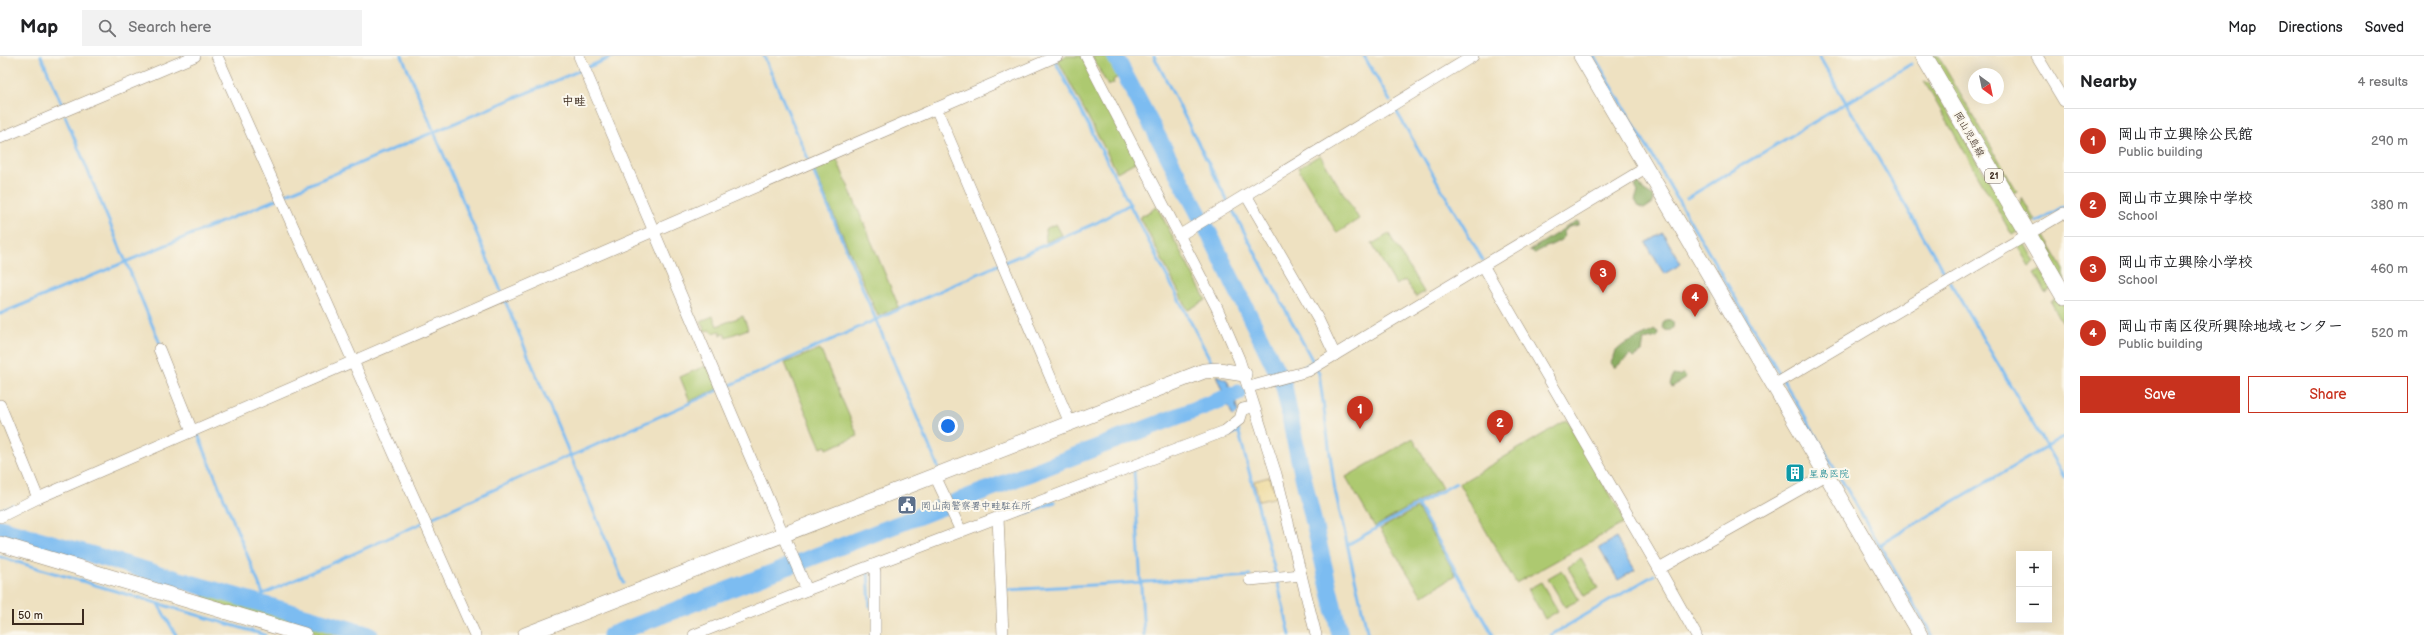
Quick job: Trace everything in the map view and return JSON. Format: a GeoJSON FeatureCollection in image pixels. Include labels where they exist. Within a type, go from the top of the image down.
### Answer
{"type":"FeatureCollection","features":[{"type":"Feature","properties":{"kind":"main road","name":"岡山児島線"},"geometry":{"type":"LineString","coordinates":[[1924,56],[2064,296]]}},
{"type":"Feature","properties":{"kind":"street"},"geometry":{"type":"LineString","coordinates":[[0,138],[195,56]]}},
{"type":"Feature","properties":{"kind":"street"},"geometry":{"type":"LineString","coordinates":[[217,56],[476,635]]}},
{"type":"Feature","properties":{"kind":"street"},"geometry":{"type":"LineString","coordinates":[[1086,56],[1217,308],[1246,381],[1276,474],[1316,635]]}},
{"type":"Feature","properties":{"kind":"street"},"geometry":{"type":"LineString","coordinates":[[1180,235],[1472,56]]}},
{"type":"Feature","properties":{"kind":"street"},"geometry":{"type":"LineString","coordinates":[[2038,56],[2064,101]]}},
{"type":"Feature","properties":{"kind":"street"},"geometry":{"type":"LineString","coordinates":[[0,517],[191,428],[1054,57]]}},
{"type":"Feature","properties":{"kind":"street"},"geometry":{"type":"LineString","coordinates":[[1584,57],[1647,167],[1780,381],[1827,474],[1919,635]]}},
{"type":"Feature","properties":{"kind":"street"},"geometry":{"type":"LineString","coordinates":[[582,64],[654,229],[807,590]]}},
{"type":"Feature","properties":{"kind":"street"},"geometry":{"type":"LineString","coordinates":[[936,108],[1070,423]]}},
{"type":"Feature","properties":{"kind":"street"},"geometry":{"type":"LineString","coordinates":[[525,635],[1204,371],[1216,370],[1246,381],[1283,379],[1315,367],[1334,351],[1484,267],[1647,167]]}},
{"type":"Feature","properties":{"kind":"street"},"geometry":{"type":"LineString","coordinates":[[1246,195],[1334,351]]}},
{"type":"Feature","properties":{"kind":"street"},"geometry":{"type":"LineString","coordinates":[[1780,381],[2064,213]]}},
{"type":"Feature","properties":{"kind":"street"},"geometry":{"type":"LineString","coordinates":[[1484,267],[1659,568],[1696,635]]}},
{"type":"Feature","properties":{"kind":"street"},"geometry":{"type":"LineString","coordinates":[[159,349],[191,428]]}},
{"type":"Feature","properties":{"kind":"street"},"geometry":{"type":"LineString","coordinates":[[0,405],[38,498]]}},
{"type":"Feature","properties":{"kind":"street"},"geometry":{"type":"LineString","coordinates":[[694,635],[807,590],[874,568],[961,531],[998,522],[1237,422],[1243,410],[1254,407]]}},
{"type":"Feature","properties":{"kind":"street"},"geometry":{"type":"LineString","coordinates":[[1659,568],[1827,474]]}},
{"type":"Feature","properties":{"kind":"street"},"geometry":{"type":"LineString","coordinates":[[935,476],[961,531]]}},
{"type":"Feature","properties":{"kind":"street"},"geometry":{"type":"LineString","coordinates":[[998,522],[1003,635]]}},
{"type":"Feature","properties":{"kind":"street"},"geometry":{"type":"LineString","coordinates":[[0,544],[304,635]]}},
{"type":"Feature","properties":{"kind":"street"},"geometry":{"type":"LineString","coordinates":[[874,568],[875,635]]}},
{"type":"Feature","properties":{"kind":"street"},"geometry":{"type":"LineString","coordinates":[[1250,580],[1301,575]]}},
{"type":"Feature","properties":{"kind":"green space"},"geometry":{"type":"Polygon","coordinates":[[[1066,56],[1082,56],[1137,161],[1117,172],[1058,60],[1066,56]]]}},
{"type":"Feature","properties":{"kind":"green space"},"geometry":{"type":"Polygon","coordinates":[[[1092,56],[1110,56],[1120,76],[1113,80],[1114,83],[1108,86],[1092,56]]]}},
{"type":"Feature","properties":{"kind":"green space"},"geometry":{"type":"Polygon","coordinates":[[[1931,56],[1938,56],[2017,191],[2011,194],[1931,56]]]}},
{"type":"Feature","properties":{"kind":"green space"},"geometry":{"type":"Polygon","coordinates":[[[1924,81],[1931,84],[2020,231],[2012,235],[1924,81]]]}},
{"type":"Feature","properties":{"kind":"green space"},"geometry":{"type":"Polygon","coordinates":[[[835,155],[899,307],[878,316],[812,166],[835,155]]]}},
{"type":"Feature","properties":{"kind":"green space"},"geometry":{"type":"Polygon","coordinates":[[[1320,155],[1359,219],[1337,233],[1298,168],[1320,155]]]}},
{"type":"Feature","properties":{"kind":"green space"},"geometry":{"type":"Polygon","coordinates":[[[1638,183],[1644,191],[1654,197],[1653,203],[1644,209],[1639,207],[1635,200],[1638,192],[1635,186],[1638,183]]]}},
{"type":"Feature","properties":{"kind":"green space"},"geometry":{"type":"Polygon","coordinates":[[[2022,198],[2035,221],[2029,225],[2018,207],[2022,198]]]}},
{"type":"Feature","properties":{"kind":"green space"},"geometry":{"type":"Polygon","coordinates":[[[1157,207],[1206,300],[1188,310],[1140,217],[1157,207]]]}},
{"type":"Feature","properties":{"kind":"green space"},"geometry":{"type":"Polygon","coordinates":[[[1576,221],[1579,222],[1578,225],[1569,227],[1563,233],[1565,236],[1559,241],[1535,253],[1529,251],[1576,221]]]}},
{"type":"Feature","properties":{"kind":"green space"},"geometry":{"type":"Polygon","coordinates":[[[1056,224],[1062,235],[1046,242],[1045,229],[1056,224]]]}},
{"type":"Feature","properties":{"kind":"green space"},"geometry":{"type":"Polygon","coordinates":[[[2042,233],[2064,270],[2064,285],[2037,235],[2042,233]]]}},
{"type":"Feature","properties":{"kind":"green space"},"geometry":{"type":"Polygon","coordinates":[[[1389,234],[1424,292],[1416,297],[1405,280],[1396,285],[1372,244],[1389,234]]]}},
{"type":"Feature","properties":{"kind":"green space"},"geometry":{"type":"Polygon","coordinates":[[[2023,241],[2035,262],[2029,266],[2016,244],[2023,241]]]}},
{"type":"Feature","properties":{"kind":"green space"},"geometry":{"type":"Polygon","coordinates":[[[2040,270],[2051,289],[2046,293],[2034,273],[2040,270]]]}},
{"type":"Feature","properties":{"kind":"green space"},"geometry":{"type":"Polygon","coordinates":[[[2059,298],[2064,307],[2063,323],[2051,302],[2059,298]]]}},
{"type":"Feature","properties":{"kind":"green space"},"geometry":{"type":"Polygon","coordinates":[[[713,316],[717,326],[743,316],[748,329],[726,337],[725,334],[721,335],[720,331],[713,333],[710,330],[705,331],[701,321],[713,316]]]}},
{"type":"Feature","properties":{"kind":"green space"},"geometry":{"type":"Polygon","coordinates":[[[1668,319],[1672,321],[1674,325],[1672,329],[1668,331],[1664,329],[1662,325],[1664,321],[1668,319]]]}},
{"type":"Feature","properties":{"kind":"green space"},"geometry":{"type":"Polygon","coordinates":[[[1655,330],[1658,332],[1657,337],[1644,340],[1642,352],[1633,358],[1630,355],[1615,368],[1611,363],[1616,351],[1623,345],[1655,330]]]}},
{"type":"Feature","properties":{"kind":"green space"},"geometry":{"type":"Polygon","coordinates":[[[820,349],[858,436],[827,449],[826,446],[821,448],[785,363],[820,349]]]}},
{"type":"Feature","properties":{"kind":"green space"},"geometry":{"type":"Polygon","coordinates":[[[705,366],[709,369],[718,389],[690,401],[680,377],[705,366]]]}},
{"type":"Feature","properties":{"kind":"green space"},"geometry":{"type":"Polygon","coordinates":[[[1683,373],[1686,378],[1672,387],[1670,385],[1673,375],[1679,376],[1683,373]]]}},
{"type":"Feature","properties":{"kind":"green space"},"geometry":{"type":"Polygon","coordinates":[[[1567,420],[1626,522],[1516,583],[1459,484],[1567,420]]]}},
{"type":"Feature","properties":{"kind":"green space"},"geometry":{"type":"Polygon","coordinates":[[[1413,438],[1442,488],[1375,527],[1346,477],[1413,438]]]}},
{"type":"Feature","properties":{"kind":"green space"},"geometry":{"type":"Polygon","coordinates":[[[1417,508],[1456,575],[1422,596],[1380,529],[1417,508]]]}},
{"type":"Feature","properties":{"kind":"green space"},"geometry":{"type":"Polygon","coordinates":[[[0,532],[52,547],[50,554],[1,538],[0,532]]]}},
{"type":"Feature","properties":{"kind":"green space"},"geometry":{"type":"Polygon","coordinates":[[[1581,559],[1598,588],[1584,596],[1568,567],[1581,559]]]}},
{"type":"Feature","properties":{"kind":"green space"},"geometry":{"type":"Polygon","coordinates":[[[1562,570],[1579,600],[1565,607],[1548,578],[1562,570]]]}},
{"type":"Feature","properties":{"kind":"green space"},"geometry":{"type":"Polygon","coordinates":[[[1541,582],[1558,611],[1545,619],[1528,589],[1541,582]]]}},
{"type":"Feature","properties":{"kind":"green space"},"geometry":{"type":"Polygon","coordinates":[[[201,591],[355,635],[321,635],[206,601],[201,591]]]}},
{"type":"Feature","properties":{"kind":"sand"},"geometry":{"type":"Polygon","coordinates":[[[1269,477],[1277,497],[1259,501],[1254,481],[1269,477]]]}},
{"type":"Feature","properties":{"kind":"water"},"geometry":{"type":"Polygon","coordinates":[[[1663,233],[1681,264],[1664,274],[1646,243],[1663,233]]]}},
{"type":"Feature","properties":{"kind":"water"},"geometry":{"type":"Polygon","coordinates":[[[1216,375],[1227,380],[1231,390],[1238,390],[1240,395],[1235,399],[1238,413],[1233,417],[1216,375]]]}},
{"type":"Feature","properties":{"kind":"water"},"geometry":{"type":"Polygon","coordinates":[[[1616,538],[1635,570],[1618,580],[1599,548],[1616,538]]]}},
{"type":"Feature","properties":{"kind":"waterway"},"geometry":{"type":"LineString","coordinates":[[41,56],[63,107]]}},
{"type":"Feature","properties":{"kind":"waterway"},"geometry":{"type":"LineString","coordinates":[[402,56],[624,583]]}},
{"type":"Feature","properties":{"kind":"waterway"},"geometry":{"type":"LineString","coordinates":[[282,196],[614,56]]}},
{"type":"Feature","properties":{"kind":"waterway"},"geometry":{"type":"LineString","coordinates":[[764,56],[809,161]]}},
{"type":"Feature","properties":{"kind":"waterway"},"geometry":{"type":"LineString","coordinates":[[1115,56],[1210,235],[1284,386],[1295,442],[1340,635]]}},
{"type":"Feature","properties":{"kind":"waterway"},"geometry":{"type":"LineString","coordinates":[[1154,56],[1228,202]]}},
{"type":"Feature","properties":{"kind":"waterway"},"geometry":{"type":"LineString","coordinates":[[1364,56],[1390,101]]}},
{"type":"Feature","properties":{"kind":"waterway"},"geometry":{"type":"LineString","coordinates":[[1594,56],[1932,635]]}},
{"type":"Feature","properties":{"kind":"waterway"},"geometry":{"type":"LineString","coordinates":[[1819,56],[1947,277],[1945,278]]}},
{"type":"Feature","properties":{"kind":"waterway"},"geometry":{"type":"LineString","coordinates":[[1054,59],[1213,365]]}},
{"type":"Feature","properties":{"kind":"waterway"},"geometry":{"type":"LineString","coordinates":[[1687,198],[1911,64]]}},
{"type":"Feature","properties":{"kind":"waterway"},"geometry":{"type":"LineString","coordinates":[[1395,109],[1483,260]]}},
{"type":"Feature","properties":{"kind":"waterway"},"geometry":{"type":"LineString","coordinates":[[65,116],[161,346]]}},
{"type":"Feature","properties":{"kind":"waterway"},"geometry":{"type":"LineString","coordinates":[[811,166],[938,467]]}},
{"type":"Feature","properties":{"kind":"waterway"},"geometry":{"type":"LineString","coordinates":[[0,314],[277,199]]}},
{"type":"Feature","properties":{"kind":"waterway"},"geometry":{"type":"LineString","coordinates":[[1005,262],[1096,223],[1130,204]]}},
{"type":"Feature","properties":{"kind":"waterway"},"geometry":{"type":"LineString","coordinates":[[2037,222],[2064,206]]}},
{"type":"Feature","properties":{"kind":"waterway"},"geometry":{"type":"LineString","coordinates":[[1232,209],[1319,373],[1335,491],[1368,635]]}},
{"type":"Feature","properties":{"kind":"waterway"},"geometry":{"type":"LineString","coordinates":[[724,388],[1000,264]]}},
{"type":"Feature","properties":{"kind":"waterway"},"geometry":{"type":"LineString","coordinates":[[1950,282],[2064,477]]}},
{"type":"Feature","properties":{"kind":"waterway"},"geometry":{"type":"LineString","coordinates":[[1304,367],[1314,361]]}},
{"type":"Feature","properties":{"kind":"waterway"},"geometry":{"type":"LineString","coordinates":[[571,456],[719,390]]}},
{"type":"Feature","properties":{"kind":"waterway"},"geometry":{"type":"LineString","coordinates":[[611,635],[1238,393]]}},
{"type":"Feature","properties":{"kind":"waterway"},"geometry":{"type":"LineString","coordinates":[[1237,425],[1276,575]]}},
{"type":"Feature","properties":{"kind":"waterway"},"geometry":{"type":"LineString","coordinates":[[1226,436],[1239,431]]}},
{"type":"Feature","properties":{"kind":"waterway"},"geometry":{"type":"LineString","coordinates":[[197,432],[263,594],[259,603]]}},
{"type":"Feature","properties":{"kind":"waterway"},"geometry":{"type":"LineString","coordinates":[[1879,545],[2064,437]]}},
{"type":"Feature","properties":{"kind":"waterway"},"geometry":{"type":"LineString","coordinates":[[427,520],[570,455]]}},
{"type":"Feature","properties":{"kind":"waterway"},"geometry":{"type":"LineString","coordinates":[[1134,471],[1144,635]]}},
{"type":"Feature","properties":{"kind":"waterway"},"geometry":{"type":"LineString","coordinates":[[1347,545],[1456,483]]}},
{"type":"Feature","properties":{"kind":"waterway"},"geometry":{"type":"LineString","coordinates":[[1021,515],[1055,502]]}},
{"type":"Feature","properties":{"kind":"waterway"},"geometry":{"type":"LineString","coordinates":[[1417,504],[1493,635]]}},
{"type":"Feature","properties":{"kind":"waterway"},"geometry":{"type":"LineString","coordinates":[[0,510],[13,505]]}},
{"type":"Feature","properties":{"kind":"waterway"},"geometry":{"type":"LineString","coordinates":[[263,594],[422,523]]}},
{"type":"Feature","properties":{"kind":"waterway"},"geometry":{"type":"LineString","coordinates":[[0,528],[370,635]]}},
{"type":"Feature","properties":{"kind":"waterway"},"geometry":{"type":"LineString","coordinates":[[0,557],[265,635]]}},
{"type":"Feature","properties":{"kind":"waterway"},"geometry":{"type":"LineString","coordinates":[[802,562],[811,583]]}},
{"type":"Feature","properties":{"kind":"waterway"},"geometry":{"type":"LineString","coordinates":[[868,572],[870,606]]}},
{"type":"Feature","properties":{"kind":"waterway"},"geometry":{"type":"LineString","coordinates":[[1551,635],[1654,575]]}},
{"type":"Feature","properties":{"kind":"waterway"},"geometry":{"type":"LineString","coordinates":[[1005,590],[1250,576]]}},
{"type":"Feature","properties":{"kind":"waterway"},"geometry":{"type":"LineString","coordinates":[[1277,580],[1290,635]]}},
{"type":"Feature","properties":{"kind":"waterway"},"geometry":{"type":"LineString","coordinates":[[158,604],[176,635]]}},
{"type":"Feature","properties":{"kind":"place","name":"岡山市立興除小学校"},"geometry":{"type":"Point","coordinates":[1603,293]}},
{"type":"Feature","properties":{"kind":"place","name":"岡山市南区役所興除地域センター"},"geometry":{"type":"Point","coordinates":[1695,317]}},
{"type":"Feature","properties":{"kind":"place","name":"岡山市立興除公民館"},"geometry":{"type":"Point","coordinates":[1360,429]}},
{"type":"Feature","properties":{"kind":"place","name":"岡山市立興除中学校"},"geometry":{"type":"Point","coordinates":[1500,443]}},
{"type":"Feature","properties":{"kind":"place","name":"星島医院"},"geometry":{"type":"Point","coordinates":[1795,473]}},
{"type":"Feature","properties":{"kind":"place","name":"岡山南警察署中畦駐在所"},"geometry":{"type":"Point","coordinates":[907,505]}},
{"type":"Feature","properties":{"kind":"district","name":"中畦"},"geometry":{"type":"Point","coordinates":[574,101]}}]}
